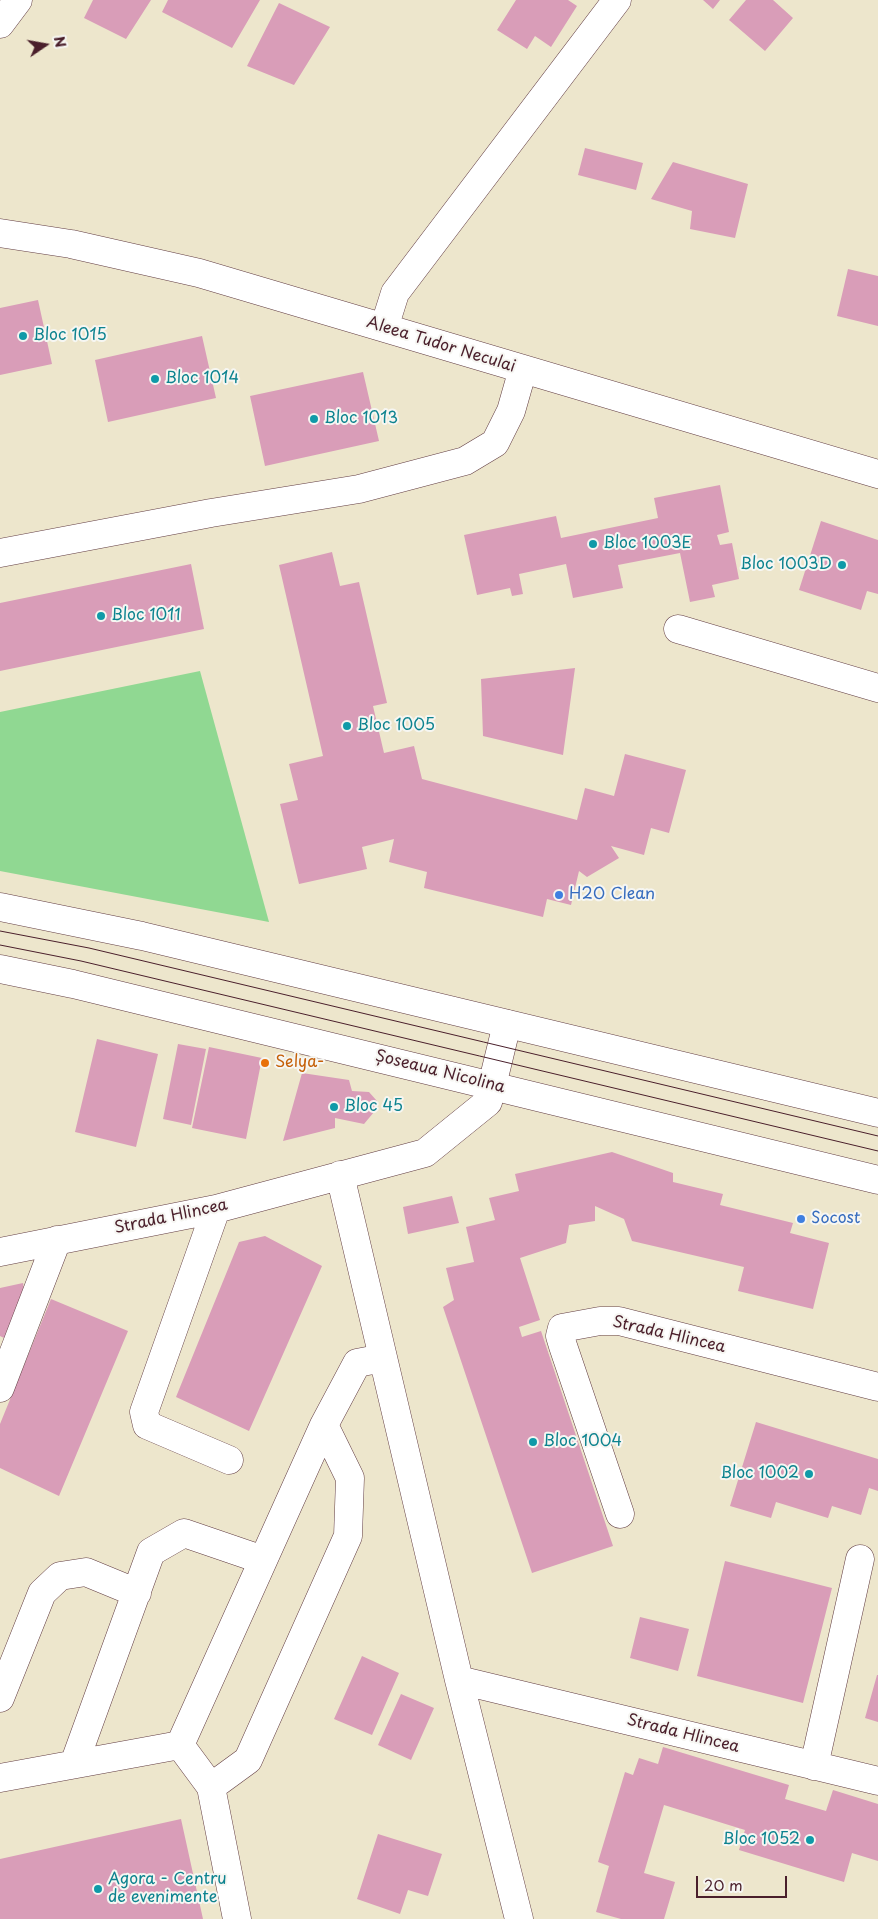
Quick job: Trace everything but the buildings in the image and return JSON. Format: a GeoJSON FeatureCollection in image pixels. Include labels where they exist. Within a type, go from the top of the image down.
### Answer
{"type":"FeatureCollection","features":[{"type":"Feature","properties":{"kind":"street"},"geometry":{"type":"LineString","coordinates":[[0,24],[18,0]]}},
{"type":"Feature","properties":{"kind":"street"},"geometry":{"type":"LineString","coordinates":[[384,328],[395,293],[617,0]]}},
{"type":"Feature","properties":{"kind":"street","name":"Aleea Tudor Neculai"},"geometry":{"type":"LineString","coordinates":[[0,233],[71,244],[199,273],[878,474]]}},
{"type":"Feature","properties":{"kind":"street"},"geometry":{"type":"LineString","coordinates":[[0,553],[211,513],[359,489],[465,462],[495,443],[511,411],[523,370]]}},
{"type":"Feature","properties":{"kind":"street"},"geometry":{"type":"LineString","coordinates":[[678,629],[878,688]]}},
{"type":"Feature","properties":{"kind":"street"},"geometry":{"type":"LineString","coordinates":[[0,907],[133,934],[878,1114]]}},
{"type":"Feature","properties":{"kind":"street","name":"Șoseaua Nicolina"},"geometry":{"type":"LineString","coordinates":[[0,969],[73,984],[878,1180]]}},
{"type":"Feature","properties":{"kind":"street","name":"Strada Hlincea"},"geometry":{"type":"LineString","coordinates":[[0,1252],[216,1209],[425,1153],[488,1102],[507,1024]]}},
{"type":"Feature","properties":{"kind":"street"},"geometry":{"type":"LineString","coordinates":[[340,1175],[459,1680],[516,1910]]}},
{"type":"Feature","properties":{"kind":"street"},"geometry":{"type":"LineString","coordinates":[[216,1209],[144,1412],[147,1425],[229,1460]]}},
{"type":"Feature","properties":{"kind":"street"},"geometry":{"type":"LineString","coordinates":[[0,1388],[57,1240]]}},
{"type":"Feature","properties":{"kind":"street","name":"Strada Hlincea"},"geometry":{"type":"LineString","coordinates":[[620,1514],[563,1346],[560,1336],[562,1328],[600,1321],[619,1321],[878,1386]]}},
{"type":"Feature","properties":{"kind":"street"},"geometry":{"type":"LineString","coordinates":[[180,1745],[324,1426],[358,1363],[383,1358]]}},
{"type":"Feature","properties":{"kind":"street"},"geometry":{"type":"LineString","coordinates":[[211,1787],[248,1760],[348,1536],[350,1478],[324,1426]]}},
{"type":"Feature","properties":{"kind":"street"},"geometry":{"type":"LineString","coordinates":[[74,1764],[151,1552],[184,1533],[263,1560]]}},
{"type":"Feature","properties":{"kind":"street"},"geometry":{"type":"LineString","coordinates":[[814,1766],[860,1559]]}},
{"type":"Feature","properties":{"kind":"street"},"geometry":{"type":"LineString","coordinates":[[0,1698],[42,1593],[60,1576],[86,1572],[137,1593]]}},
{"type":"Feature","properties":{"kind":"street","name":"Strada Hlincea"},"geometry":{"type":"LineString","coordinates":[[459,1680],[878,1781]]}},
{"type":"Feature","properties":{"kind":"street"},"geometry":{"type":"LineString","coordinates":[[180,1745],[211,1787],[238,1919]]}},
{"type":"Feature","properties":{"kind":"street"},"geometry":{"type":"LineString","coordinates":[[0,1778],[180,1745]]}},
{"type":"Feature","properties":{"kind":"green space"},"geometry":{"type":"Polygon","coordinates":[[[200,671],[269,922],[0,871],[0,712],[200,671]]]}},
{"type":"Feature","properties":{"kind":"tram line"},"geometry":{"type":"LineString","coordinates":[[0,931],[89,948],[878,1136]]}},
{"type":"Feature","properties":{"kind":"tram line"},"geometry":{"type":"LineString","coordinates":[[0,945],[81,961],[878,1151]]}},
{"type":"Feature","properties":{"kind":"place","name":"Bloc 1015"},"geometry":{"type":"Point","coordinates":[23,336]}},
{"type":"Feature","properties":{"kind":"place","name":"Bloc 1014"},"geometry":{"type":"Point","coordinates":[155,379]}},
{"type":"Feature","properties":{"kind":"place","name":"Bloc 1013"},"geometry":{"type":"Point","coordinates":[314,419]}},
{"type":"Feature","properties":{"kind":"place","name":"Bloc 1003E"},"geometry":{"type":"Point","coordinates":[593,544]}},
{"type":"Feature","properties":{"kind":"place","name":"Bloc 1003D"},"geometry":{"type":"Point","coordinates":[842,565]}},
{"type":"Feature","properties":{"kind":"place","name":"Bloc 1011"},"geometry":{"type":"Point","coordinates":[101,616]}},
{"type":"Feature","properties":{"kind":"place","name":"Bloc 1005"},"geometry":{"type":"Point","coordinates":[347,726]}},
{"type":"Feature","properties":{"kind":"place","name":"H2O Clean"},"geometry":{"type":"Point","coordinates":[559,895]}},
{"type":"Feature","properties":{"kind":"place","name":"Selya-"},"geometry":{"type":"Point","coordinates":[265,1063]}},
{"type":"Feature","properties":{"kind":"place","name":"Bloc 45"},"geometry":{"type":"Point","coordinates":[334,1107]}},
{"type":"Feature","properties":{"kind":"place","name":"Socost"},"geometry":{"type":"Point","coordinates":[801,1219]}},
{"type":"Feature","properties":{"kind":"place","name":"Bloc 1004"},"geometry":{"type":"Point","coordinates":[533,1442]}},
{"type":"Feature","properties":{"kind":"place","name":"Bloc 1002"},"geometry":{"type":"Point","coordinates":[809,1474]}},
{"type":"Feature","properties":{"kind":"place","name":"Bloc 1052"},"geometry":{"type":"Point","coordinates":[810,1840]}},
{"type":"Feature","properties":{"kind":"place","name":"Agora - Centru de evenimente"},"geometry":{"type":"Point","coordinates":[98,1889]}}]}
